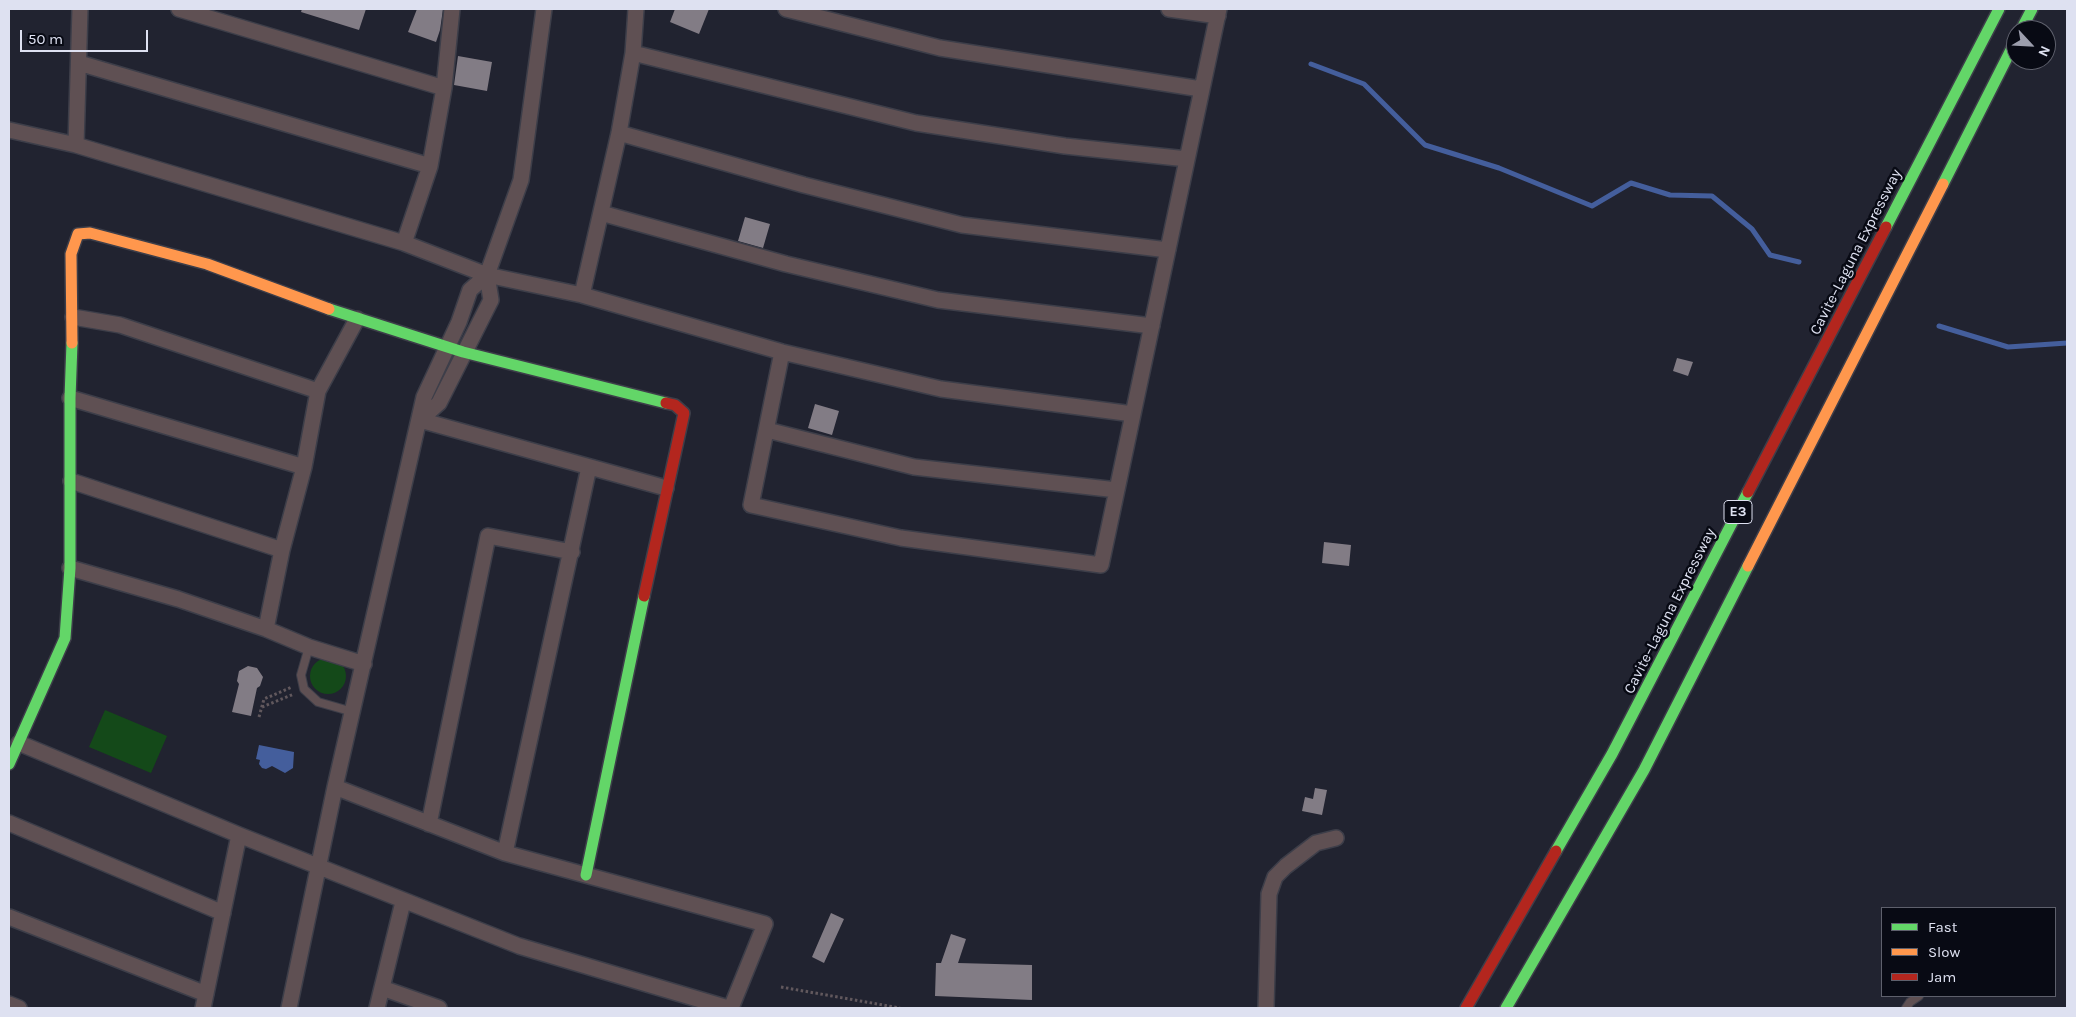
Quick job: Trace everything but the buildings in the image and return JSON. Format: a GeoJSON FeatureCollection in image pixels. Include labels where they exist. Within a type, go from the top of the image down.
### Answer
{"type":"FeatureCollection","features":[{"type":"Feature","properties":{"kind":"main road","name":"Cavite–Laguna Expressway"},"geometry":{"type":"LineString","coordinates":[[1466,1008],[1612,754],[1999,9]]}},
{"type":"Feature","properties":{"kind":"main road","name":"E3"},"geometry":{"type":"LineString","coordinates":[[1506,1008],[1644,770],[2006,60]]}},
{"type":"Feature","properties":{"kind":"main road"},"geometry":{"type":"LineString","coordinates":[[9,764],[65,638],[70,568],[70,398],[73,317],[71,254],[78,234],[90,233],[207,264],[357,319],[463,352],[675,405],[684,413],[666,488],[586,875]]}},
{"type":"Feature","properties":{"kind":"street"},"geometry":{"type":"LineString","coordinates":[[76,145],[80,9]]}},
{"type":"Feature","properties":{"kind":"street"},"geometry":{"type":"LineString","coordinates":[[179,9],[444,88]]}},
{"type":"Feature","properties":{"kind":"street"},"geometry":{"type":"LineString","coordinates":[[404,243],[430,166],[444,88],[452,9]]}},
{"type":"Feature","properties":{"kind":"street"},"geometry":{"type":"LineString","coordinates":[[420,420],[439,403],[463,352],[491,300],[487,275],[520,180],[544,9]]}},
{"type":"Feature","properties":{"kind":"street"},"geometry":{"type":"LineString","coordinates":[[582,296],[619,133],[633,53],[636,9]]}},
{"type":"Feature","properties":{"kind":"street"},"geometry":{"type":"LineString","coordinates":[[786,9],[940,48],[1201,89]]}},
{"type":"Feature","properties":{"kind":"street"},"geometry":{"type":"LineString","coordinates":[[782,352],[751,505],[901,538],[1101,565],[1218,12],[1169,9]]}},
{"type":"Feature","properties":{"kind":"street"},"geometry":{"type":"LineString","coordinates":[[633,53],[916,123],[1065,146],[1187,159]]}},
{"type":"Feature","properties":{"kind":"street"},"geometry":{"type":"LineString","coordinates":[[79,62],[430,166]]}},
{"type":"Feature","properties":{"kind":"street"},"geometry":{"type":"LineString","coordinates":[[9,130],[76,145],[404,243],[487,275],[582,296],[782,352],[941,389],[1133,414]]}},
{"type":"Feature","properties":{"kind":"street"},"geometry":{"type":"LineString","coordinates":[[619,133],[804,186],[962,225],[1168,250]]}},
{"type":"Feature","properties":{"kind":"street"},"geometry":{"type":"LineString","coordinates":[[601,213],[786,264],[938,300],[1152,326]]}},
{"type":"Feature","properties":{"kind":"street"},"geometry":{"type":"LineString","coordinates":[[289,1008],[335,788],[424,397],[448,346],[470,290],[487,275]]}},
{"type":"Feature","properties":{"kind":"street"},"geometry":{"type":"LineString","coordinates":[[73,317],[120,325],[318,391]]}},
{"type":"Feature","properties":{"kind":"street"},"geometry":{"type":"LineString","coordinates":[[266,630],[282,550],[304,467],[318,391],[357,319]]}},
{"type":"Feature","properties":{"kind":"street"},"geometry":{"type":"LineString","coordinates":[[70,398],[304,467]]}},
{"type":"Feature","properties":{"kind":"street"},"geometry":{"type":"LineString","coordinates":[[420,420],[666,488]]}},
{"type":"Feature","properties":{"kind":"street"},"geometry":{"type":"LineString","coordinates":[[767,430],[914,467],[1117,490]]}},
{"type":"Feature","properties":{"kind":"street"},"geometry":{"type":"LineString","coordinates":[[505,854],[589,467]]}},
{"type":"Feature","properties":{"kind":"street"},"geometry":{"type":"LineString","coordinates":[[71,481],[282,550]]}},
{"type":"Feature","properties":{"kind":"street"},"geometry":{"type":"LineString","coordinates":[[429,824],[488,536],[572,552]]}},
{"type":"Feature","properties":{"kind":"street"},"geometry":{"type":"LineString","coordinates":[[70,568],[178,599],[309,647],[364,664]]}},
{"type":"Feature","properties":{"kind":"street"},"geometry":{"type":"LineString","coordinates":[[19,743],[403,902],[519,946],[730,1008],[765,924],[505,854],[335,788]]}},
{"type":"Feature","properties":{"kind":"street"},"geometry":{"type":"LineString","coordinates":[[9,823],[223,913]]}},
{"type":"Feature","properties":{"kind":"street"},"geometry":{"type":"LineString","coordinates":[[9,917],[205,1001],[239,835]]}},
{"type":"Feature","properties":{"kind":"street"},"geometry":{"type":"LineString","coordinates":[[1266,1008],[1269,894],[1275,877],[1316,843],[1336,838]]}},
{"type":"Feature","properties":{"kind":"street"},"geometry":{"type":"LineString","coordinates":[[377,1008],[403,902]]}},
{"type":"Feature","properties":{"kind":"street"},"geometry":{"type":"LineString","coordinates":[[382,988],[439,1008]]}},
{"type":"Feature","properties":{"kind":"street"},"geometry":{"type":"LineString","coordinates":[[9,1004],[18,1008]]}},
{"type":"Feature","properties":{"kind":"lane"},"geometry":{"type":"LineString","coordinates":[[309,647],[302,667],[303,686],[318,702],[353,712]]}},
{"type":"Feature","properties":{"kind":"lane"},"geometry":{"type":"LineString","coordinates":[[1906,1008],[1910,1002],[1918,997]]}},
{"type":"Feature","properties":{"kind":"path"},"geometry":{"type":"LineString","coordinates":[[259,717],[264,699],[303,686]]}},
{"type":"Feature","properties":{"kind":"path"},"geometry":{"type":"LineString","coordinates":[[262,707],[303,686]]}},
{"type":"Feature","properties":{"kind":"path"},"geometry":{"type":"LineString","coordinates":[[781,986],[900,1008]]}},
{"type":"Feature","properties":{"kind":"green space"},"geometry":{"type":"Polygon","coordinates":[[[328,658],[335,659],[341,663],[345,669],[345,683],[341,689],[335,693],[328,694],[321,693],[315,689],[311,683],[310,676],[311,669],[315,663],[321,659],[328,658]]]}},
{"type":"Feature","properties":{"kind":"green space"},"geometry":{"type":"Polygon","coordinates":[[[105,710],[167,736],[151,773],[89,747],[105,710]]]}},
{"type":"Feature","properties":{"kind":"water"},"geometry":{"type":"Polygon","coordinates":[[[259,745],[294,752],[293,768],[285,773],[272,766],[266,769],[262,768],[259,764],[260,760],[256,759],[259,745]]]}},
{"type":"Feature","properties":{"kind":"waterway"},"geometry":{"type":"LineString","coordinates":[[1311,64],[1364,84],[1425,145],[1499,168],[1592,206],[1631,183],[1670,195],[1712,196],[1752,229],[1770,255],[1799,262]]}},
{"type":"Feature","properties":{"kind":"waterway"},"geometry":{"type":"LineString","coordinates":[[1939,326],[2008,347],[2067,343]]}},
{"type":"Feature","properties":{"kind":"traffic: fast"},"geometry":{"type":"LineString","coordinates":[[1886,227],[1999,9]]}},
{"type":"Feature","properties":{"kind":"traffic: fast"},"geometry":{"type":"LineString","coordinates":[[2026,20],[2032,9]]}},
{"type":"Feature","properties":{"kind":"traffic: fast"},"geometry":{"type":"LineString","coordinates":[[1943,184],[2006,60]]}},
{"type":"Feature","properties":{"kind":"traffic: fast"},"geometry":{"type":"LineString","coordinates":[[329,309],[463,352],[666,403]]}},
{"type":"Feature","properties":{"kind":"traffic: fast"},"geometry":{"type":"LineString","coordinates":[[9,764],[65,638],[70,568],[70,398],[72,343]]}},
{"type":"Feature","properties":{"kind":"traffic: fast"},"geometry":{"type":"LineString","coordinates":[[1556,851],[1612,754],[1748,492]]}},
{"type":"Feature","properties":{"kind":"traffic: fast"},"geometry":{"type":"LineString","coordinates":[[1506,1008],[1644,770],[1748,566]]}},
{"type":"Feature","properties":{"kind":"traffic: fast"},"geometry":{"type":"LineString","coordinates":[[586,875],[644,596]]}},
{"type":"Feature","properties":{"kind":"traffic: slow"},"geometry":{"type":"LineString","coordinates":[[1748,566],[1943,184]]}},
{"type":"Feature","properties":{"kind":"traffic: slow"},"geometry":{"type":"LineString","coordinates":[[72,343],[71,254],[78,234],[90,233],[207,264],[329,309]]}},
{"type":"Feature","properties":{"kind":"traffic: jam"},"geometry":{"type":"LineString","coordinates":[[1748,492],[1886,227]]}},
{"type":"Feature","properties":{"kind":"traffic: jam"},"geometry":{"type":"LineString","coordinates":[[644,596],[684,413],[675,405],[666,403]]}},
{"type":"Feature","properties":{"kind":"traffic: jam"},"geometry":{"type":"LineString","coordinates":[[1466,1008],[1556,851]]}}]}
